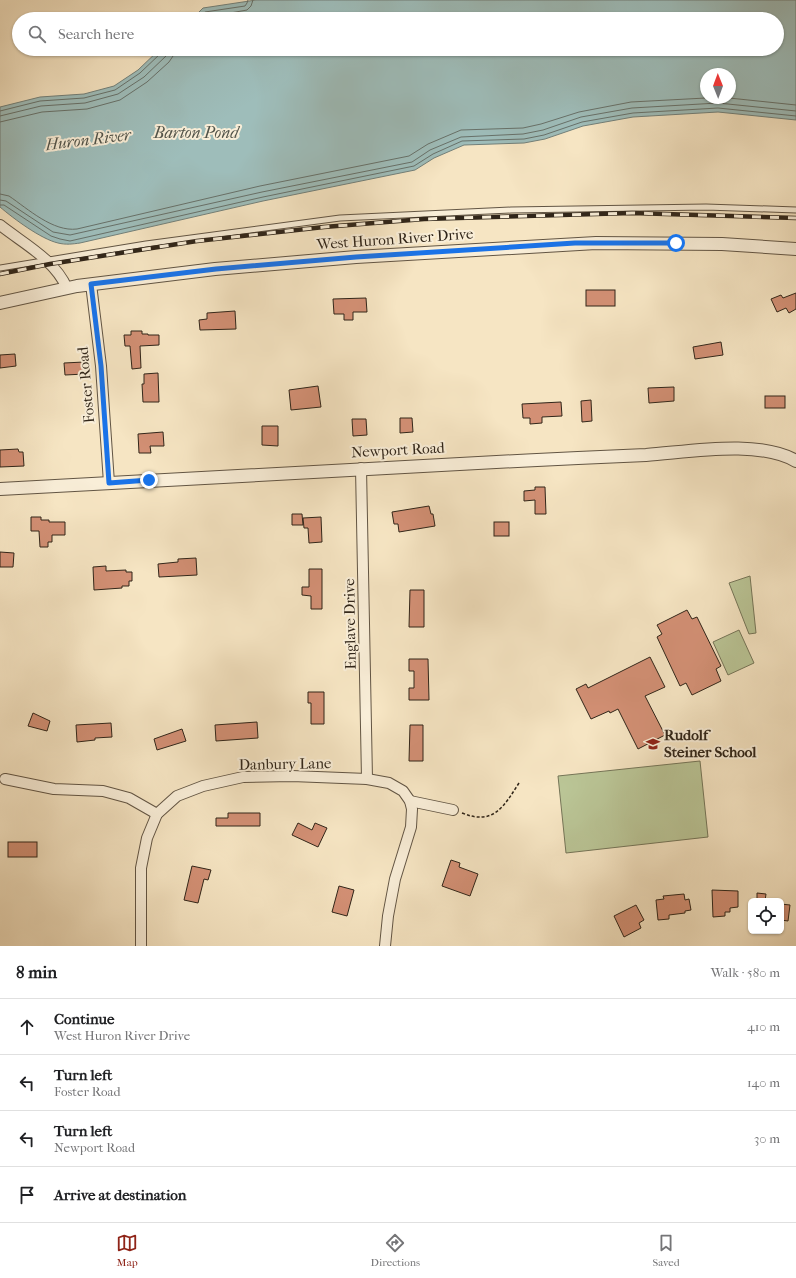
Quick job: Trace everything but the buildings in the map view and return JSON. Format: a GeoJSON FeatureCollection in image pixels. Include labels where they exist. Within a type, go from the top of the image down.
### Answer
{"type":"FeatureCollection","features":[{"type":"Feature","properties":{"kind":"street"},"geometry":{"type":"LineString","coordinates":[[0,225],[40,254],[60,275],[67,288]]}},
{"type":"Feature","properties":{"kind":"street","name":"West Huron River Drive"},"geometry":{"type":"LineString","coordinates":[[0,303],[91,284],[216,269],[356,257],[575,243],[691,243],[796,249]]}},
{"type":"Feature","properties":{"kind":"street","name":"Foster Road"},"geometry":{"type":"LineString","coordinates":[[91,284],[101,366],[109,483]]}},
{"type":"Feature","properties":{"kind":"street","name":"Newport Road"},"geometry":{"type":"LineString","coordinates":[[0,489],[361,468],[645,455],[728,449],[751,449],[775,452],[796,461]]}},
{"type":"Feature","properties":{"kind":"street","name":"Englave Drive"},"geometry":{"type":"LineString","coordinates":[[361,468],[367,779]]}},
{"type":"Feature","properties":{"kind":"street","name":"Danbury Lane"},"geometry":{"type":"LineString","coordinates":[[141,946],[141,868],[146,838],[156,814],[176,796],[203,786],[243,777],[292,776],[367,779],[389,783],[403,791],[410,801]]}},
{"type":"Feature","properties":{"kind":"street"},"geometry":{"type":"LineString","coordinates":[[5,779],[54,789],[103,790],[129,798],[156,814]]}},
{"type":"Feature","properties":{"kind":"street"},"geometry":{"type":"LineString","coordinates":[[386,946],[388,916],[395,879],[411,827],[412,809],[410,801],[453,810]]}},
{"type":"Feature","properties":{"kind":"lane"},"geometry":{"type":"LineString","coordinates":[[0,268],[146,244],[340,218],[511,210],[706,207],[796,210]]}},
{"type":"Feature","properties":{"kind":"path"},"geometry":{"type":"LineString","coordinates":[[453,810],[472,817],[488,817],[497,811],[508,800],[519,783]]}},
{"type":"Feature","properties":{"kind":"green space"},"geometry":{"type":"Polygon","coordinates":[[[750,576],[756,633],[749,634],[729,583],[750,576]]]}},
{"type":"Feature","properties":{"kind":"green space"},"geometry":{"type":"Polygon","coordinates":[[[739,630],[754,663],[728,675],[713,642],[739,630]]]}},
{"type":"Feature","properties":{"kind":"green space"},"geometry":{"type":"Polygon","coordinates":[[[700,761],[708,837],[566,853],[558,776],[700,761]]]}},
{"type":"Feature","properties":{"kind":"water","name":"Barton Pond"},"geometry":{"type":"Polygon","coordinates":[[[256,0],[796,0],[796,120],[718,112],[633,117],[583,126],[545,139],[524,143],[464,145],[434,158],[415,170],[263,201],[75,244],[61,244],[51,241],[20,223],[0,207],[0,107],[40,97],[84,94],[114,86],[138,70],[153,56],[784,56],[784,12],[199,12],[203,8],[256,0]]]}},
{"type":"Feature","properties":{"kind":"railway"},"geometry":{"type":"LineString","coordinates":[[0,274],[50,264],[197,241],[324,227],[424,219],[632,213],[796,218]]}},
{"type":"Feature","properties":{"kind":"place","name":"Rudolf Steiner School"},"geometry":{"type":"Point","coordinates":[653,744]}},
{"type":"Feature","properties":{"kind":"route"},"geometry":{"type":"LineString","coordinates":[[149,480],[109,483],[101,366],[91,284],[216,269],[356,257],[596,242],[676,243]]}},
{"type":"Feature","properties":{"kind":"water label","name":"Huron River"},"geometry":{"type":"Point","coordinates":[88,139]}}]}
